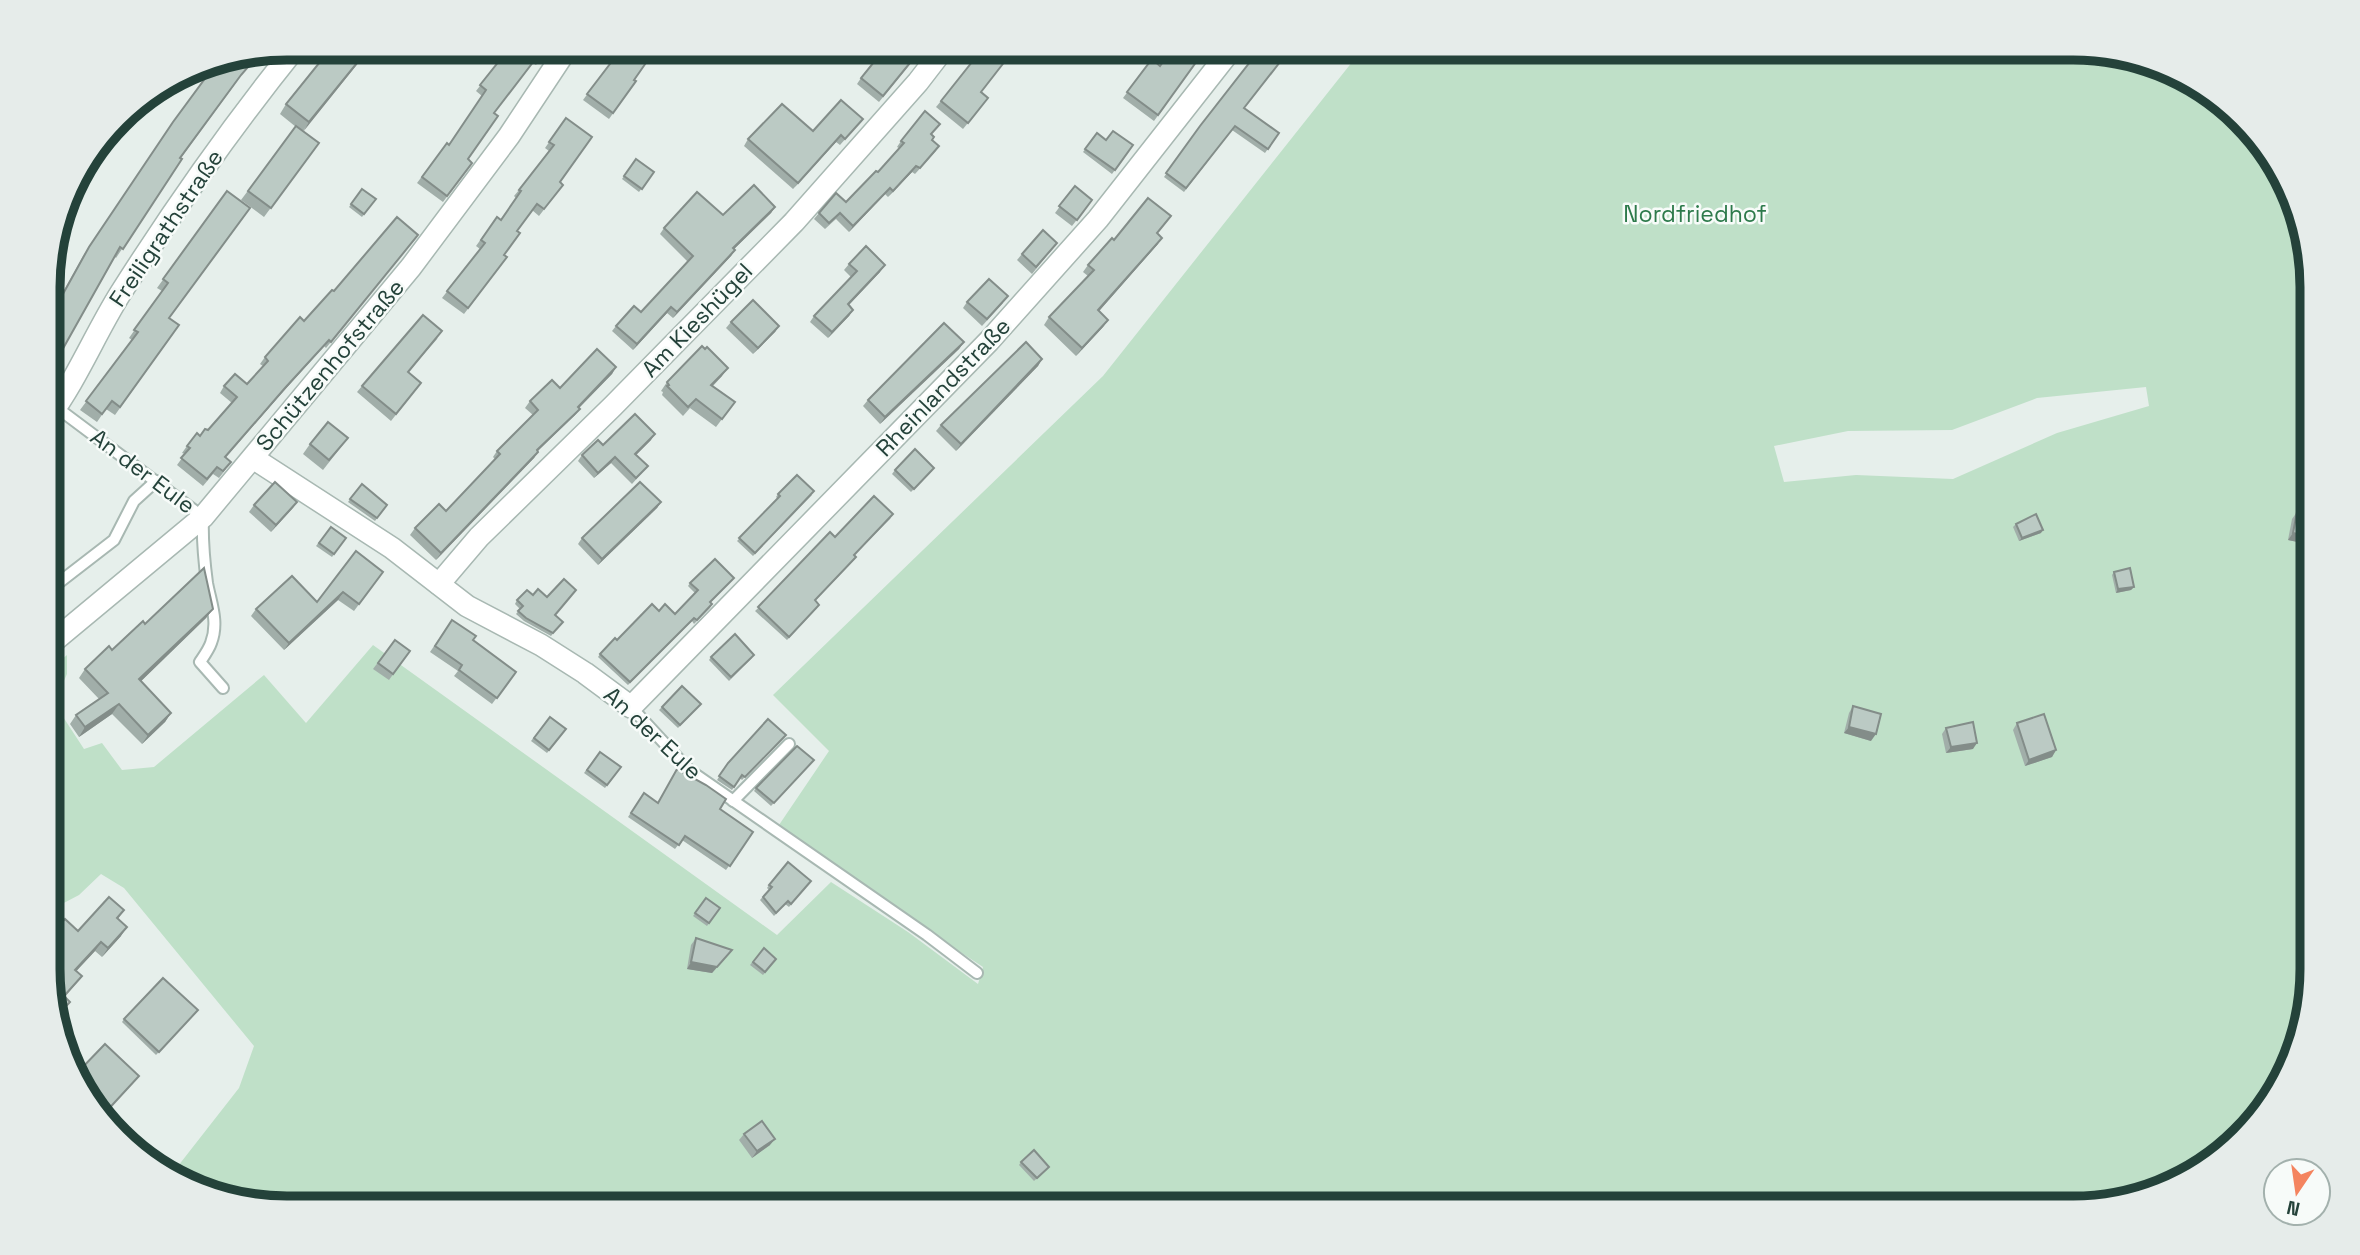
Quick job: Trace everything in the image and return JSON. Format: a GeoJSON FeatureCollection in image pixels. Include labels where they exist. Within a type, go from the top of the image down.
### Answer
{"type":"FeatureCollection","features":[{"type":"Feature","properties":{"kind":"street","name":"Freiligrathstraße"},"geometry":{"type":"LineString","coordinates":[[60,393],[119,295],[197,179],[286,60]]}},
{"type":"Feature","properties":{"kind":"street","name":"Schützenhofstraße"},"geometry":{"type":"LineString","coordinates":[[60,636],[203,517],[411,267],[509,136],[559,60]]}},
{"type":"Feature","properties":{"kind":"street","name":"Am Kieshügel"},"geometry":{"type":"LineString","coordinates":[[439,584],[479,537],[613,406],[793,222],[935,60]]}},
{"type":"Feature","properties":{"kind":"street","name":"Rheinlandstraße"},"geometry":{"type":"LineString","coordinates":[[631,707],[989,341],[1098,219],[1223,60]]}},
{"type":"Feature","properties":{"kind":"street","name":"An der Eule"},"geometry":{"type":"LineString","coordinates":[[253,458],[392,548],[467,607],[541,645],[631,707]]}},
{"type":"Feature","properties":{"kind":"lane","name":"An der Eule"},"geometry":{"type":"LineString","coordinates":[[60,414],[203,517]]}},
{"type":"Feature","properties":{"kind":"lane"},"geometry":{"type":"LineString","coordinates":[[60,582],[114,540],[134,501],[156,481]]}},
{"type":"Feature","properties":{"kind":"lane"},"geometry":{"type":"LineString","coordinates":[[203,517],[202,543],[215,625],[211,644],[200,662],[223,688]]}},
{"type":"Feature","properties":{"kind":"lane","name":"An der Eule"},"geometry":{"type":"LineString","coordinates":[[631,707],[689,770],[977,972]]}},
{"type":"Feature","properties":{"kind":"lane"},"geometry":{"type":"LineString","coordinates":[[733,801],[789,744]]}},
{"type":"Feature","properties":{"kind":"green space","name":"Nordfriedhof"},"geometry":{"type":"Polygon","coordinates":[[[1354,60],[2103,61],[2132,67],[2174,83],[2223,116],[2254,148],[2270,173],[2293,228],[2299,257],[2300,287],[2299,998],[2293,1027],[2277,1069],[2244,1118],[2200,1157],[2174,1172],[2146,1183],[2118,1191],[2088,1195],[287,1196],[242,1191],[214,1183],[177,1167],[239,1088],[254,1046],[124,888],[101,874],[79,895],[60,905],[60,712],[84,749],[102,743],[122,770],[154,767],[264,675],[306,723],[373,645],[777,935],[831,882],[908,932],[978,984],[983,967],[841,873],[779,825],[829,751],[773,695],[1103,376],[1354,60]],[[2146,387],[2037,398],[1952,430],[1848,431],[1774,446],[1784,482],[1856,475],[1953,479],[2057,433],[2149,406],[2146,387]]]}},
{"type":"Feature","properties":{"kind":"green space"},"geometry":{"type":"Polygon","coordinates":[[[67,655],[67,674],[60,690],[60,661],[67,655]]]}},
{"type":"Feature","properties":{"kind":"building"},"geometry":{"type":"Polygon","coordinates":[[[322,60],[359,60],[309,122],[286,104],[322,60]]]}},
{"type":"Feature","properties":{"kind":"building"},"geometry":{"type":"Polygon","coordinates":[[[500,60],[535,60],[494,113],[498,116],[468,159],[472,163],[447,196],[422,177],[447,143],[449,145],[486,90],[480,85],[500,60]]]}},
{"type":"Feature","properties":{"kind":"building"},"geometry":{"type":"Polygon","coordinates":[[[613,60],[648,60],[613,113],[587,94],[613,60]]]}},
{"type":"Feature","properties":{"kind":"building"},"geometry":{"type":"Polygon","coordinates":[[[876,60],[912,60],[883,96],[861,78],[876,60]]]}},
{"type":"Feature","properties":{"kind":"building"},"geometry":{"type":"Polygon","coordinates":[[[974,60],[1006,60],[981,92],[988,98],[968,123],[941,101],[974,60]]]}},
{"type":"Feature","properties":{"kind":"building"},"geometry":{"type":"Polygon","coordinates":[[[1151,60],[1160,66],[1164,60],[1198,60],[1158,115],[1127,92],[1151,60]]]}},
{"type":"Feature","properties":{"kind":"building"},"geometry":{"type":"Polygon","coordinates":[[[1252,60],[1280,62],[1244,108],[1279,133],[1268,149],[1235,126],[1186,188],[1166,173],[1252,60]]]}},
{"type":"Feature","properties":{"kind":"building"},"geometry":{"type":"Polygon","coordinates":[[[252,62],[180,158],[182,159],[123,249],[120,247],[60,354],[60,299],[89,247],[208,74],[252,62]]]}},
{"type":"Feature","properties":{"kind":"building"},"geometry":{"type":"Polygon","coordinates":[[[841,100],[863,119],[845,139],[841,135],[798,183],[748,139],[782,104],[813,131],[841,100]]]}},
{"type":"Feature","properties":{"kind":"building"},"geometry":{"type":"Polygon","coordinates":[[[925,111],[940,124],[931,134],[934,137],[932,140],[939,146],[920,168],[916,166],[893,191],[890,188],[853,226],[840,213],[829,223],[819,213],[836,193],[846,202],[904,143],[901,141],[925,111]]]}},
{"type":"Feature","properties":{"kind":"building"},"geometry":{"type":"Polygon","coordinates":[[[566,118],[592,137],[560,182],[563,185],[544,209],[537,204],[517,231],[520,233],[504,255],[507,257],[468,308],[447,291],[485,243],[481,240],[497,217],[501,220],[521,191],[519,190],[554,145],[549,142],[566,118]]]}},
{"type":"Feature","properties":{"kind":"building"},"geometry":{"type":"Polygon","coordinates":[[[296,126],[319,143],[271,208],[248,191],[296,126]]]}},
{"type":"Feature","properties":{"kind":"building"},"geometry":{"type":"Polygon","coordinates":[[[1113,131],[1133,145],[1115,170],[1085,149],[1097,133],[1106,140],[1113,131]]]}},
{"type":"Feature","properties":{"kind":"building"},"geometry":{"type":"Polygon","coordinates":[[[636,159],[654,172],[642,189],[624,176],[636,159]]]}},
{"type":"Feature","properties":{"kind":"building"},"geometry":{"type":"Polygon","coordinates":[[[754,185],[775,207],[733,248],[735,250],[677,312],[671,307],[637,344],[616,326],[634,306],[641,312],[693,256],[664,228],[697,192],[723,215],[754,185]]]}},
{"type":"Feature","properties":{"kind":"building"},"geometry":{"type":"Polygon","coordinates":[[[1075,186],[1092,200],[1077,220],[1059,206],[1075,186]]]}},
{"type":"Feature","properties":{"kind":"building"},"geometry":{"type":"Polygon","coordinates":[[[362,189],[376,199],[364,214],[351,204],[362,189]]]}},
{"type":"Feature","properties":{"kind":"building"},"geometry":{"type":"Polygon","coordinates":[[[227,191],[250,208],[169,318],[179,325],[120,407],[112,401],[102,414],[86,401],[138,332],[134,330],[168,283],[163,279],[227,191]]]}},
{"type":"Feature","properties":{"kind":"building"},"geometry":{"type":"Polygon","coordinates":[[[1148,198],[1171,216],[1157,233],[1162,238],[1098,310],[1108,320],[1082,348],[1049,317],[1094,270],[1088,265],[1112,238],[1114,240],[1148,198]]]}},
{"type":"Feature","properties":{"kind":"building"},"geometry":{"type":"Polygon","coordinates":[[[397,217],[418,235],[331,342],[329,340],[225,457],[231,462],[223,471],[217,467],[207,479],[181,458],[190,448],[187,446],[197,433],[200,436],[205,429],[208,430],[237,397],[224,386],[235,374],[247,384],[268,361],[265,357],[300,317],[304,321],[332,290],[334,291],[397,217]]]}},
{"type":"Feature","properties":{"kind":"building"},"geometry":{"type":"Polygon","coordinates":[[[1043,230],[1057,243],[1036,267],[1022,254],[1043,230]]]}},
{"type":"Feature","properties":{"kind":"building"},"geometry":{"type":"Polygon","coordinates":[[[866,246],[885,265],[848,304],[853,310],[832,332],[814,316],[857,271],[849,264],[866,246]]]}},
{"type":"Feature","properties":{"kind":"building"},"geometry":{"type":"Polygon","coordinates":[[[989,279],[1008,296],[987,319],[967,302],[989,279]]]}},
{"type":"Feature","properties":{"kind":"building"},"geometry":{"type":"Polygon","coordinates":[[[753,300],[779,326],[758,348],[731,322],[753,300]]]}},
{"type":"Feature","properties":{"kind":"building"},"geometry":{"type":"Polygon","coordinates":[[[423,315],[442,331],[408,372],[421,383],[396,414],[362,386],[423,315]]]}},
{"type":"Feature","properties":{"kind":"building"},"geometry":{"type":"Polygon","coordinates":[[[944,323],[964,342],[885,417],[868,400],[944,323]]]}},
{"type":"Feature","properties":{"kind":"building"},"geometry":{"type":"Polygon","coordinates":[[[1026,342],[1042,359],[961,444],[941,425],[1026,342]]]}},
{"type":"Feature","properties":{"kind":"building"},"geometry":{"type":"Polygon","coordinates":[[[702,346],[705,349],[707,347],[728,368],[711,385],[735,402],[722,419],[696,399],[688,407],[667,386],[667,382],[702,346]]]}},
{"type":"Feature","properties":{"kind":"building"},"geometry":{"type":"Polygon","coordinates":[[[597,349],[616,367],[578,407],[580,409],[537,450],[441,553],[415,528],[439,504],[446,511],[500,454],[497,451],[538,410],[530,401],[552,380],[560,388],[597,349]]]}},
{"type":"Feature","properties":{"kind":"building"},"geometry":{"type":"Polygon","coordinates":[[[635,414],[655,434],[635,454],[648,466],[636,478],[615,457],[598,473],[582,455],[598,440],[603,445],[635,414]]]}},
{"type":"Feature","properties":{"kind":"building"},"geometry":{"type":"Polygon","coordinates":[[[328,422],[348,438],[329,460],[310,444],[328,422]]]}},
{"type":"Feature","properties":{"kind":"building"},"geometry":{"type":"Polygon","coordinates":[[[915,449],[934,468],[914,489],[895,470],[915,449]]]}},
{"type":"Feature","properties":{"kind":"building"},"geometry":{"type":"Polygon","coordinates":[[[797,475],[814,491],[755,553],[739,538],[797,475]]]}},
{"type":"Feature","properties":{"kind":"building"},"geometry":{"type":"Polygon","coordinates":[[[275,482],[297,502],[276,525],[254,505],[275,482]]]}},
{"type":"Feature","properties":{"kind":"building"},"geometry":{"type":"Polygon","coordinates":[[[640,482],[661,502],[602,559],[582,538],[640,482]]]}},
{"type":"Feature","properties":{"kind":"building"},"geometry":{"type":"Polygon","coordinates":[[[362,484],[387,505],[377,518],[350,499],[362,484]]]}},
{"type":"Feature","properties":{"kind":"building"},"geometry":{"type":"Polygon","coordinates":[[[874,496],[893,514],[815,600],[819,605],[789,637],[758,607],[830,532],[835,537],[874,496]]]}},
{"type":"Feature","properties":{"kind":"building"},"geometry":{"type":"Polygon","coordinates":[[[2297,512],[2300,513],[2300,534],[2293,533],[2297,512]]]}},
{"type":"Feature","properties":{"kind":"building"},"geometry":{"type":"Polygon","coordinates":[[[2036,514],[2043,530],[2022,538],[2016,524],[2036,514]]]}},
{"type":"Feature","properties":{"kind":"building"},"geometry":{"type":"Polygon","coordinates":[[[331,527],[346,538],[334,554],[319,543],[331,527]]]}},
{"type":"Feature","properties":{"kind":"building"},"geometry":{"type":"Polygon","coordinates":[[[356,551],[383,572],[359,604],[343,592],[289,643],[256,609],[292,576],[317,602],[356,551]]]}},
{"type":"Feature","properties":{"kind":"building"},"geometry":{"type":"Polygon","coordinates":[[[715,559],[734,578],[710,602],[712,604],[697,620],[694,618],[630,682],[600,654],[652,604],[659,611],[665,604],[675,614],[698,590],[690,583],[715,559]]]}},
{"type":"Feature","properties":{"kind":"building"},"geometry":{"type":"Polygon","coordinates":[[[204,568],[213,609],[139,679],[171,713],[148,735],[119,704],[85,727],[76,715],[108,693],[85,669],[109,646],[112,650],[143,621],[145,624],[204,568]]]}},
{"type":"Feature","properties":{"kind":"building"},"geometry":{"type":"Polygon","coordinates":[[[2130,568],[2134,587],[2118,589],[2114,572],[2130,568]]]}},
{"type":"Feature","properties":{"kind":"building"},"geometry":{"type":"Polygon","coordinates":[[[564,579],[576,590],[555,615],[563,622],[553,633],[518,611],[523,606],[517,600],[527,590],[533,595],[538,589],[547,597],[564,579]]]}},
{"type":"Feature","properties":{"kind":"building"},"geometry":{"type":"Polygon","coordinates":[[[452,620],[476,636],[473,640],[516,672],[497,698],[459,670],[462,665],[435,646],[452,620]]]}},
{"type":"Feature","properties":{"kind":"building"},"geometry":{"type":"Polygon","coordinates":[[[735,634],[754,655],[731,677],[711,657],[735,634]]]}},
{"type":"Feature","properties":{"kind":"building"},"geometry":{"type":"Polygon","coordinates":[[[395,640],[410,651],[393,674],[378,663],[395,640]]]}},
{"type":"Feature","properties":{"kind":"building"},"geometry":{"type":"Polygon","coordinates":[[[682,686],[701,704],[680,725],[662,707],[682,686]]]}},
{"type":"Feature","properties":{"kind":"building"},"geometry":{"type":"Polygon","coordinates":[[[1853,706],[1881,714],[1876,734],[1849,727],[1853,706]]]}},
{"type":"Feature","properties":{"kind":"building"},"geometry":{"type":"Polygon","coordinates":[[[2044,714],[2056,750],[2029,760],[2017,723],[2044,714]]]}},
{"type":"Feature","properties":{"kind":"building"},"geometry":{"type":"Polygon","coordinates":[[[550,717],[566,729],[549,750],[534,738],[550,717]]]}},
{"type":"Feature","properties":{"kind":"building"},"geometry":{"type":"Polygon","coordinates":[[[768,719],[786,735],[745,777],[742,775],[734,787],[719,776],[768,719]]]}},
{"type":"Feature","properties":{"kind":"building"},"geometry":{"type":"Polygon","coordinates":[[[1973,722],[1977,743],[1951,747],[1946,728],[1973,722]]]}},
{"type":"Feature","properties":{"kind":"building"},"geometry":{"type":"Polygon","coordinates":[[[797,746],[814,760],[774,803],[756,788],[797,746]]]}},
{"type":"Feature","properties":{"kind":"building"},"geometry":{"type":"Polygon","coordinates":[[[600,752],[621,767],[607,785],[587,770],[600,752]]]}},
{"type":"Feature","properties":{"kind":"building"},"geometry":{"type":"Polygon","coordinates":[[[677,769],[726,799],[720,809],[753,832],[730,866],[685,836],[679,845],[631,813],[644,793],[658,803],[677,769]]]}},
{"type":"Feature","properties":{"kind":"building"},"geometry":{"type":"Polygon","coordinates":[[[788,862],[811,881],[791,904],[788,901],[776,913],[763,897],[788,862]]]}},
{"type":"Feature","properties":{"kind":"building"},"geometry":{"type":"Polygon","coordinates":[[[109,897],[124,910],[117,918],[127,927],[108,948],[101,942],[75,970],[82,976],[64,996],[70,1002],[63,1009],[60,924],[65,919],[78,931],[109,897]]]}},
{"type":"Feature","properties":{"kind":"building"},"geometry":{"type":"Polygon","coordinates":[[[706,898],[720,908],[709,923],[695,913],[706,898]]]}},
{"type":"Feature","properties":{"kind":"building"},"geometry":{"type":"Polygon","coordinates":[[[696,938],[732,950],[717,967],[691,962],[696,938]]]}},
{"type":"Feature","properties":{"kind":"building"},"geometry":{"type":"Polygon","coordinates":[[[764,948],[776,959],[765,972],[753,962],[764,948]]]}},
{"type":"Feature","properties":{"kind":"building"},"geometry":{"type":"Polygon","coordinates":[[[163,978],[198,1010],[159,1052],[124,1019],[163,978]]]}},
{"type":"Feature","properties":{"kind":"building"},"geometry":{"type":"Polygon","coordinates":[[[105,1044],[139,1076],[109,1109],[82,1067],[105,1044]]]}},
{"type":"Feature","properties":{"kind":"building"},"geometry":{"type":"Polygon","coordinates":[[[762,1121],[775,1139],[757,1151],[744,1134],[762,1121]]]}},
{"type":"Feature","properties":{"kind":"building"},"geometry":{"type":"Polygon","coordinates":[[[1034,1150],[1049,1167],[1037,1178],[1021,1162],[1034,1150]]]}}]}
